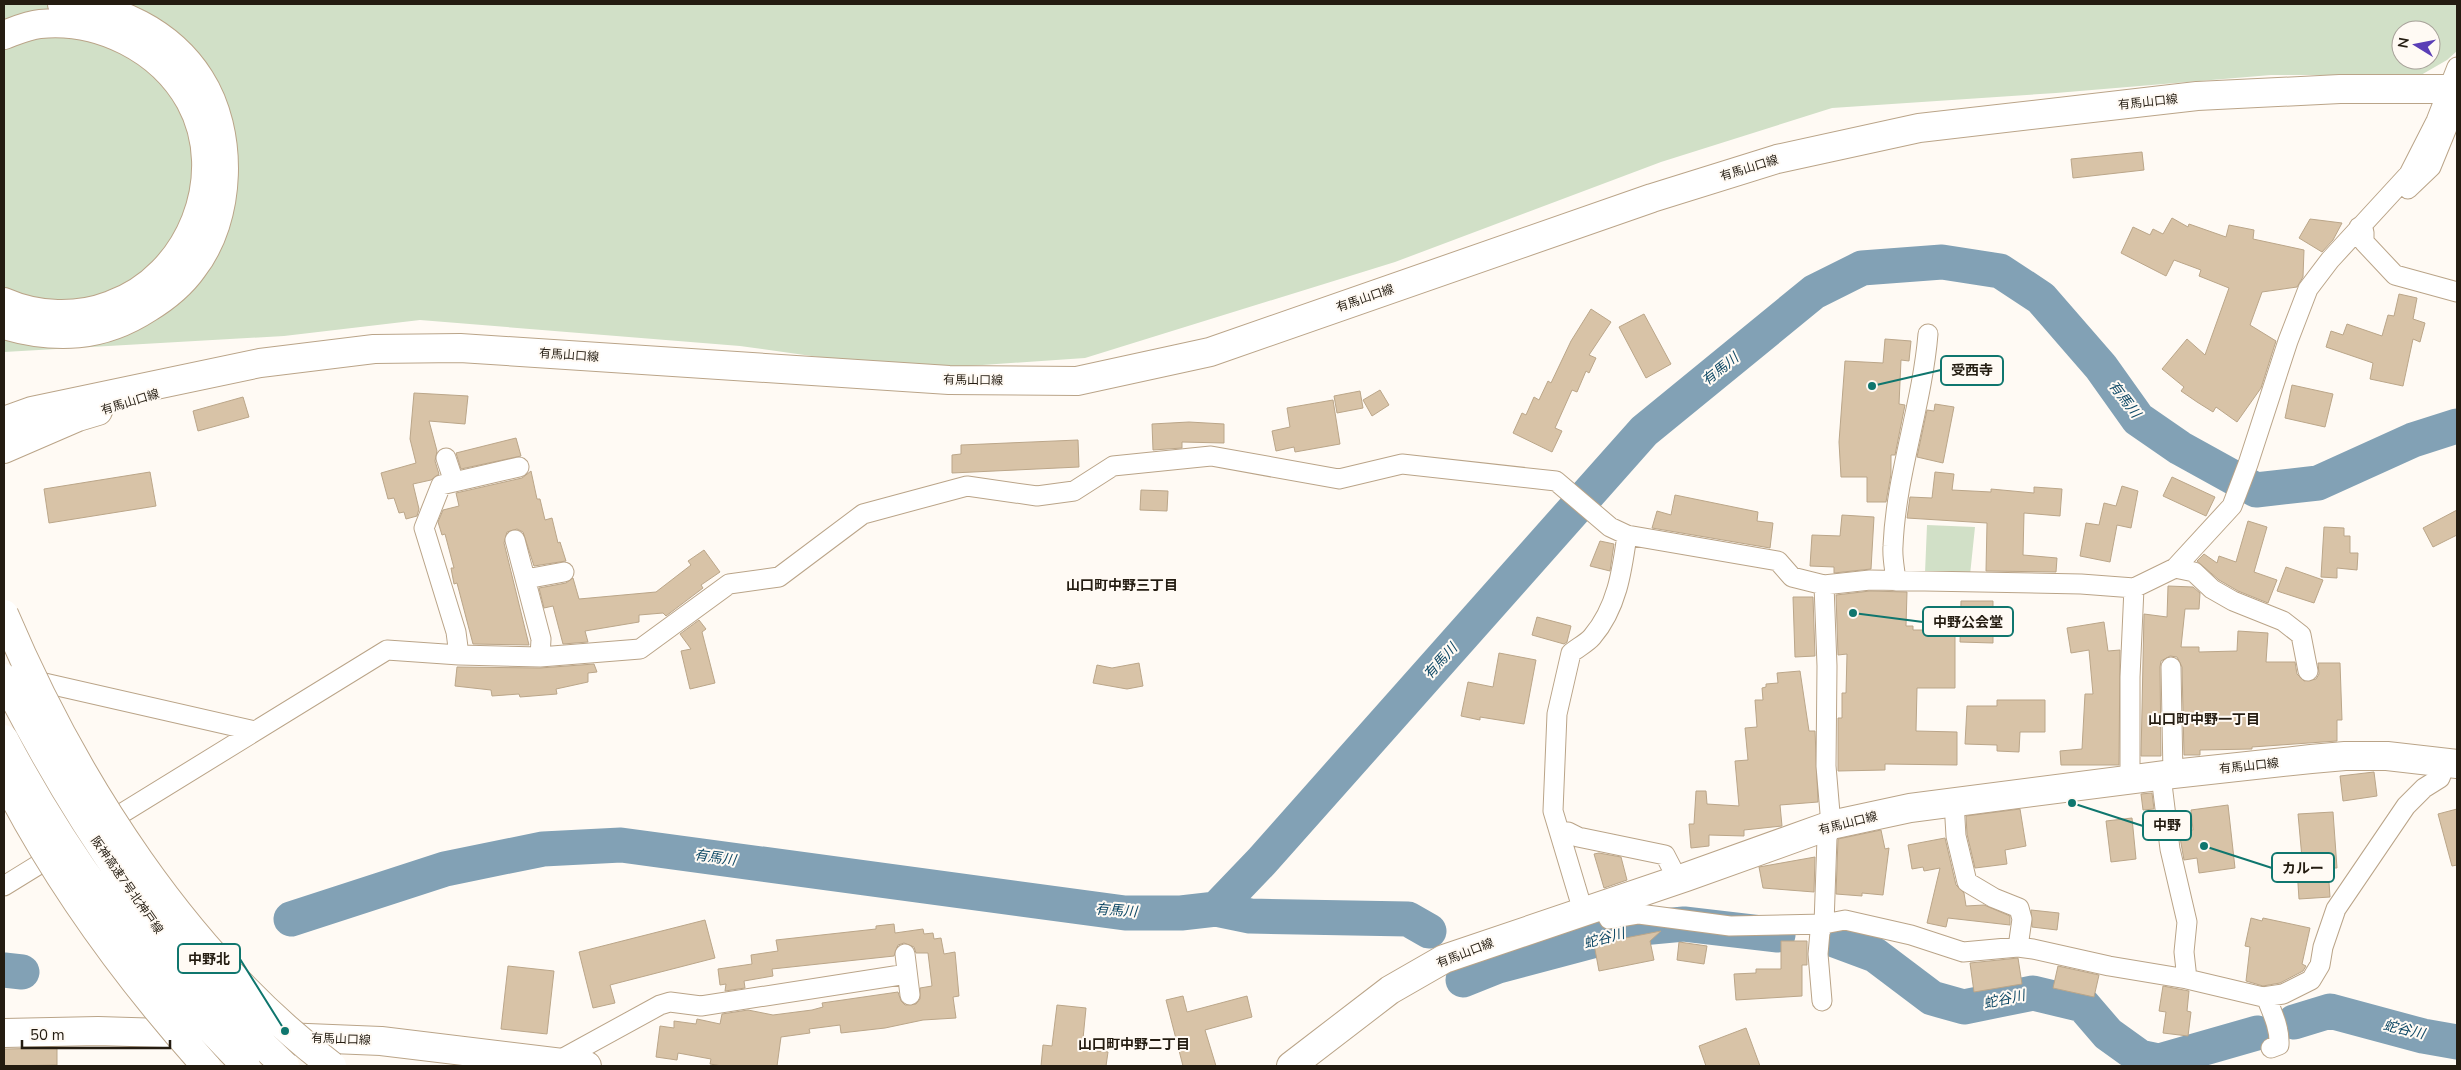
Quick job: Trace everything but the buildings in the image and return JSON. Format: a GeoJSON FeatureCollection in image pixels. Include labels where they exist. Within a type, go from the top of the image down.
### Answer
{"type":"FeatureCollection","features":[{"type":"Feature","properties":{"kind":"main road"},"geometry":{"type":"LineString","coordinates":[[4,16],[46,4]]}},
{"type":"Feature","properties":{"kind":"main road"},"geometry":{"type":"LineString","coordinates":[[4,325],[48,335],[78,335],[133,318],[169,295],[194,268],[208,244],[223,195],[223,142],[213,108],[200,78],[171,46],[150,30],[103,10],[62,4]]}},
{"type":"Feature","properties":{"kind":"main road"},"geometry":{"type":"LineString","coordinates":[[4,35],[39,24],[76,25],[115,34],[136,44],[166,71],[190,101],[202,131],[206,161],[204,193],[196,219],[184,247],[166,270],[145,288],[121,302],[95,311],[67,314],[40,312],[4,302]]}},
{"type":"Feature","properties":{"kind":"main road","name":"有馬山口線"},"geometry":{"type":"LineString","coordinates":[[4,420],[50,407],[260,363],[374,349],[460,348],[949,380],[1077,382],[1210,352],[1652,198],[1777,159],[1909,130],[2044,112],[2197,96],[2340,89],[2455,88]]}},
{"type":"Feature","properties":{"kind":"main road","name":"有馬山口線"},"geometry":{"type":"LineString","coordinates":[[4,449],[78,417],[260,363]]}},
{"type":"Feature","properties":{"kind":"main road"},"geometry":{"type":"LineString","coordinates":[[4,614],[48,711],[85,776],[125,839],[210,950],[259,1002],[310,1049],[332,1066]]}},
{"type":"Feature","properties":{"kind":"main road","name":"阪神高速7号北神戸線"},"geometry":{"type":"LineString","coordinates":[[4,678],[37,745],[120,876],[165,938],[219,999],[285,1066]]}},
{"type":"Feature","properties":{"kind":"main road"},"geometry":{"type":"LineString","coordinates":[[4,739],[53,826],[100,896],[154,967],[200,1020],[246,1066]]}},
{"type":"Feature","properties":{"kind":"main road","name":"有馬山口線"},"geometry":{"type":"LineString","coordinates":[[1291,1066],[1390,990],[1444,959],[1678,880],[1831,825],[1910,808],[1954,802],[2130,779],[2345,756],[2387,756],[2452,763]]}},
{"type":"Feature","properties":{"kind":"main road"},"geometry":{"type":"LineString","coordinates":[[4,778],[54,868],[89,921],[126,973],[206,1066]]}},
{"type":"Feature","properties":{"kind":"main road","name":"有馬山口線"},"geometry":{"type":"LineString","coordinates":[[4,1033],[98,1031],[381,1041],[587,1066]]}},
{"type":"Feature","properties":{"kind":"street"},"geometry":{"type":"LineString","coordinates":[[4,886],[386,650],[459,655],[540,657],[640,649],[729,584],[778,577],[863,514],[967,486],[1037,496],[1074,491],[1113,466],[1211,456],[1339,479],[1402,464],[1556,481],[1619,531],[1778,561],[1792,577],[1824,585],[1870,580],[2081,584],[2134,588],[2175,568],[2232,506],[2248,464],[2288,341],[2308,289],[2410,174],[2436,121],[2455,88]]}},
{"type":"Feature","properties":{"kind":"street"},"geometry":{"type":"LineString","coordinates":[[2361,230],[2364,242],[2394,275],[2457,292]]}},
{"type":"Feature","properties":{"kind":"street"},"geometry":{"type":"LineString","coordinates":[[1896,581],[1892,548],[1898,493],[1907,444],[1926,367],[1928,334]]}},
{"type":"Feature","properties":{"kind":"street"},"geometry":{"type":"LineString","coordinates":[[446,458],[454,482]]}},
{"type":"Feature","properties":{"kind":"street"},"geometry":{"type":"LineString","coordinates":[[459,655],[456,632],[424,528],[441,485],[519,467]]}},
{"type":"Feature","properties":{"kind":"street"},"geometry":{"type":"LineString","coordinates":[[1619,531],[1622,574],[1612,606],[1592,638],[1571,653],[1556,714],[1553,811],[1592,908],[1609,919],[1639,914],[1730,926],[1824,924],[1845,920],[1911,934],[1963,952],[2018,947],[2109,966],[2187,979],[2266,997],[2283,994],[2311,980],[2320,965],[2323,947],[2336,909],[2406,806],[2424,788],[2440,778],[2452,763]]}},
{"type":"Feature","properties":{"kind":"street"},"geometry":{"type":"LineString","coordinates":[[515,540],[541,639],[540,657]]}},
{"type":"Feature","properties":{"kind":"street"},"geometry":{"type":"LineString","coordinates":[[2175,568],[2194,572],[2212,589],[2233,601],[2283,620],[2301,635],[2308,671]]}},
{"type":"Feature","properties":{"kind":"street"},"geometry":{"type":"LineString","coordinates":[[526,580],[564,572]]}},
{"type":"Feature","properties":{"kind":"street"},"geometry":{"type":"LineString","coordinates":[[1822,1002],[1818,954],[1820,932],[1824,924],[1827,838],[1831,825],[1826,766],[1827,666],[1824,585]]}},
{"type":"Feature","properties":{"kind":"street"},"geometry":{"type":"LineString","coordinates":[[2130,779],[2130,677],[2134,588]]}},
{"type":"Feature","properties":{"kind":"street"},"geometry":{"type":"LineString","coordinates":[[2171,667],[2167,775],[2170,849],[2188,922],[2184,952],[2187,979]]}},
{"type":"Feature","properties":{"kind":"street"},"geometry":{"type":"LineString","coordinates":[[4,673],[255,731]]}},
{"type":"Feature","properties":{"kind":"street"},"geometry":{"type":"LineString","coordinates":[[1954,802],[1956,836],[1967,882],[1994,898],[2019,908],[2022,919],[2018,947]]}},
{"type":"Feature","properties":{"kind":"street"},"geometry":{"type":"LineString","coordinates":[[1560,832],[1568,832],[1578,836],[1666,855],[1678,880]]}},
{"type":"Feature","properties":{"kind":"street"},"geometry":{"type":"LineString","coordinates":[[905,954],[910,995]]}},
{"type":"Feature","properties":{"kind":"street"},"geometry":{"type":"LineString","coordinates":[[556,1062],[660,1005],[670,1002],[701,1006],[788,983],[907,974]]}},
{"type":"Feature","properties":{"kind":"street"},"geometry":{"type":"LineString","coordinates":[[2266,997],[2275,1018],[2279,1037],[2279,1044],[2271,1048]]}},
{"type":"Feature","properties":{"kind":"green space"},"geometry":{"type":"Polygon","coordinates":[[[4,4],[2457,4],[2457,51],[2441,63],[2441,20],[2391,20],[2391,70],[2430,70],[2421,75],[2271,75],[2056,93],[1832,108],[1661,162],[1395,262],[1085,358],[911,370],[740,346],[420,320],[284,336],[4,352],[4,4]]]}},
{"type":"Feature","properties":{"kind":"green space"},"geometry":{"type":"Polygon","coordinates":[[[1927,525],[1975,527],[1970,575],[1925,573],[1927,525]]]}},
{"type":"Feature","properties":{"kind":"waterway","name":"有馬川"},"geometry":{"type":"LineString","coordinates":[[291,919],[445,869],[543,849],[621,845],[1125,913],[1181,913],[1216,909],[1262,861],[1644,431],[1814,292],[1862,268],[1942,262],[2000,271],[2041,298],[2101,367],[2138,419],[2180,448],[2256,490],[2318,483],[2413,440],[2457,426]]}},
{"type":"Feature","properties":{"kind":"waterway","name":"蛇谷川"},"geometry":{"type":"LineString","coordinates":[[1216,909],[1250,916],[1408,919],[1429,931]]}},
{"type":"Feature","properties":{"kind":"waterway","name":"蛇谷川"},"geometry":{"type":"LineString","coordinates":[[1463,980],[1498,966],[1641,928],[1684,924],[1778,935]]}},
{"type":"Feature","properties":{"kind":"waterway","name":"蛇谷川"},"geometry":{"type":"LineString","coordinates":[[1832,939],[1875,955],[1932,998],[1964,1007],[2033,993],[2083,1005],[2108,1034],[2140,1057],[2159,1061],[2257,1033]]}},
{"type":"Feature","properties":{"kind":"waterway","name":"有馬川"},"geometry":{"type":"LineString","coordinates":[[4,970],[22,972]]}},
{"type":"Feature","properties":{"kind":"waterway","name":"蛇谷川"},"geometry":{"type":"LineString","coordinates":[[2294,1022],[2330,1011],[2423,1036],[2457,1042]]}},
{"type":"Feature","properties":{"kind":"place","name":"受西寺"},"geometry":{"type":"Point","coordinates":[1872,386]}},
{"type":"Feature","properties":{"kind":"place","name":"中野公会堂"},"geometry":{"type":"Point","coordinates":[1853,613]}},
{"type":"Feature","properties":{"kind":"place","name":"中野"},"geometry":{"type":"Point","coordinates":[2072,803]}},
{"type":"Feature","properties":{"kind":"place","name":"カルー"},"geometry":{"type":"Point","coordinates":[2204,846]}},
{"type":"Feature","properties":{"kind":"place","name":"中野北"},"geometry":{"type":"Point","coordinates":[285,1031]}},
{"type":"Feature","properties":{"kind":"district","name":"山口町中野三丁目"},"geometry":{"type":"Point","coordinates":[1122,585]}},
{"type":"Feature","properties":{"kind":"district","name":"山口町中野一丁目"},"geometry":{"type":"Point","coordinates":[2204,719]}},
{"type":"Feature","properties":{"kind":"district","name":"山口町中野二丁目"},"geometry":{"type":"Point","coordinates":[1134,1044]}}]}
